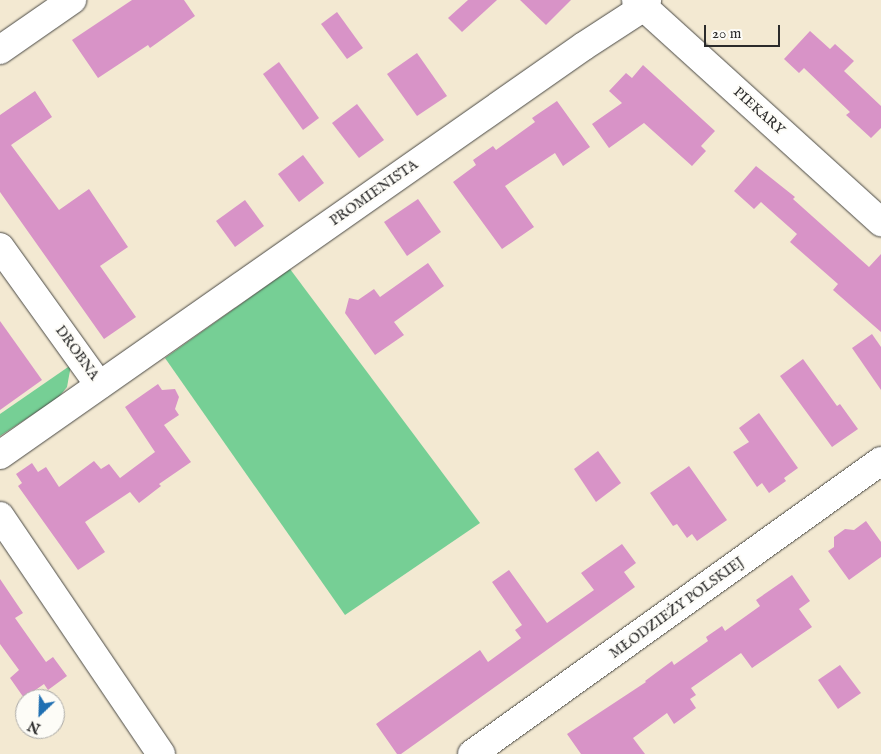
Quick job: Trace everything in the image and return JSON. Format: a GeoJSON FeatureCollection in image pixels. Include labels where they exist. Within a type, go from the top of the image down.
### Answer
{"type":"FeatureCollection","features":[{"type":"Feature","properties":{"kind":"street"},"geometry":{"type":"LineString","coordinates":[[0,50],[72,0]]}},
{"type":"Feature","properties":{"kind":"street","name":"PIEKARY"},"geometry":{"type":"LineString","coordinates":[[642,2],[881,222]]}},
{"type":"Feature","properties":{"kind":"street","name":"PROMIENISTA"},"geometry":{"type":"LineString","coordinates":[[99,385],[584,46],[642,2]]}},
{"type":"Feature","properties":{"kind":"street","name":"DROBNA"},"geometry":{"type":"LineString","coordinates":[[0,247],[99,385],[0,455]]}},
{"type":"Feature","properties":{"kind":"street","name":"MŁODZIEŻY POLSKIEJ"},"geometry":{"type":"LineString","coordinates":[[472,754],[881,461]]}},
{"type":"Feature","properties":{"kind":"street"},"geometry":{"type":"LineString","coordinates":[[0,516],[162,754]]}},
{"type":"Feature","properties":{"kind":"green space"},"geometry":{"type":"Polygon","coordinates":[[[290,269],[480,523],[345,615],[165,358],[290,269]]]}},
{"type":"Feature","properties":{"kind":"green space"},"geometry":{"type":"Polygon","coordinates":[[[71,365],[67,387],[58,398],[0,436],[0,414],[71,365]]]}},
{"type":"Feature","properties":{"kind":"building"},"geometry":{"type":"Polygon","coordinates":[[[132,0],[184,0],[195,16],[150,48],[148,45],[98,78],[72,40],[132,0]]]}},
{"type":"Feature","properties":{"kind":"building"},"geometry":{"type":"Polygon","coordinates":[[[468,0],[497,0],[462,32],[448,18],[468,0]]]}},
{"type":"Feature","properties":{"kind":"building"},"geometry":{"type":"Polygon","coordinates":[[[520,0],[571,0],[546,25],[520,0]]]}},
{"type":"Feature","properties":{"kind":"building"},"geometry":{"type":"Polygon","coordinates":[[[337,12],[363,48],[347,59],[321,24],[337,12]]]}},
{"type":"Feature","properties":{"kind":"building"},"geometry":{"type":"Polygon","coordinates":[[[810,31],[830,49],[835,44],[854,61],[844,71],[881,106],[881,128],[871,138],[846,115],[850,112],[804,68],[799,73],[784,59],[810,31]]]}},
{"type":"Feature","properties":{"kind":"building"},"geometry":{"type":"Polygon","coordinates":[[[417,53],[447,96],[417,116],[387,74],[417,53]]]}},
{"type":"Feature","properties":{"kind":"building"},"geometry":{"type":"Polygon","coordinates":[[[279,62],[319,118],[303,130],[263,74],[279,62]]]}},
{"type":"Feature","properties":{"kind":"building"},"geometry":{"type":"Polygon","coordinates":[[[643,65],[715,131],[701,146],[706,151],[692,166],[644,123],[609,148],[592,124],[622,103],[609,91],[626,73],[632,78],[643,65]]]}},
{"type":"Feature","properties":{"kind":"building"},"geometry":{"type":"Polygon","coordinates":[[[35,91],[52,117],[11,145],[59,210],[89,189],[128,247],[100,266],[136,317],[104,339],[0,192],[0,115],[35,91]]]}},
{"type":"Feature","properties":{"kind":"building"},"geometry":{"type":"Polygon","coordinates":[[[557,101],[590,147],[563,166],[555,153],[505,186],[534,227],[502,249],[453,182],[476,165],[473,160],[493,146],[496,150],[535,122],[532,118],[557,101]]]}},
{"type":"Feature","properties":{"kind":"building"},"geometry":{"type":"Polygon","coordinates":[[[357,104],[384,140],[359,158],[332,123],[357,104]]]}},
{"type":"Feature","properties":{"kind":"building"},"geometry":{"type":"Polygon","coordinates":[[[303,155],[324,183],[299,202],[278,174],[303,155]]]}},
{"type":"Feature","properties":{"kind":"building"},"geometry":{"type":"Polygon","coordinates":[[[756,166],[795,197],[793,199],[869,267],[881,254],[881,332],[833,290],[838,284],[790,242],[797,234],[761,202],[754,209],[734,191],[756,166]]]}},
{"type":"Feature","properties":{"kind":"building"},"geometry":{"type":"Polygon","coordinates":[[[418,199],[441,232],[407,256],[384,222],[418,199]]]}},
{"type":"Feature","properties":{"kind":"building"},"geometry":{"type":"Polygon","coordinates":[[[245,200],[264,226],[235,247],[216,221],[245,200]]]}},
{"type":"Feature","properties":{"kind":"building"},"geometry":{"type":"Polygon","coordinates":[[[428,263],[444,286],[394,322],[404,335],[375,355],[345,313],[349,298],[358,300],[374,289],[380,297],[428,263]]]}},
{"type":"Feature","properties":{"kind":"building"},"geometry":{"type":"Polygon","coordinates":[[[0,321],[42,380],[0,410],[0,321]]]}},
{"type":"Feature","properties":{"kind":"building"},"geometry":{"type":"Polygon","coordinates":[[[872,334],[881,347],[881,390],[852,348],[872,334]]]}},
{"type":"Feature","properties":{"kind":"building"},"geometry":{"type":"Polygon","coordinates":[[[803,359],[837,406],[840,404],[858,429],[832,447],[780,376],[803,359]]]}},
{"type":"Feature","properties":{"kind":"building"},"geometry":{"type":"Polygon","coordinates":[[[158,384],[162,390],[175,389],[179,397],[175,409],[179,415],[164,425],[191,462],[159,484],[161,486],[139,503],[130,492],[85,522],[105,552],[78,570],[18,486],[22,483],[16,474],[32,463],[38,472],[46,467],[59,487],[94,461],[101,469],[109,464],[120,478],[155,452],[125,407],[158,384]]]}},
{"type":"Feature","properties":{"kind":"building"},"geometry":{"type":"Polygon","coordinates":[[[759,413],[798,468],[784,478],[786,481],[769,493],[762,483],[757,487],[733,452],[749,442],[739,428],[759,413]]]}},
{"type":"Feature","properties":{"kind":"building"},"geometry":{"type":"Polygon","coordinates":[[[598,451],[621,483],[596,502],[574,469],[598,451]]]}},
{"type":"Feature","properties":{"kind":"building"},"geometry":{"type":"Polygon","coordinates":[[[689,466],[727,520],[697,541],[692,534],[687,538],[677,524],[673,526],[650,493],[689,466]]]}},
{"type":"Feature","properties":{"kind":"building"},"geometry":{"type":"Polygon","coordinates":[[[866,521],[881,542],[881,557],[849,580],[828,551],[834,547],[834,537],[845,529],[854,530],[866,521]]]}},
{"type":"Feature","properties":{"kind":"building"},"geometry":{"type":"Polygon","coordinates":[[[622,544],[636,563],[624,572],[635,587],[401,754],[397,754],[376,724],[480,650],[488,662],[521,638],[515,630],[522,625],[492,582],[509,570],[547,623],[594,590],[581,573],[622,544]]]}},
{"type":"Feature","properties":{"kind":"building"},"geometry":{"type":"Polygon","coordinates":[[[792,575],[810,601],[799,609],[812,627],[752,668],[741,653],[691,688],[696,695],[690,699],[696,708],[674,724],[667,713],[633,738],[645,754],[581,754],[567,734],[646,682],[672,661],[674,665],[708,641],[706,637],[722,626],[725,631],[760,606],[756,600],[792,575]]]}},
{"type":"Feature","properties":{"kind":"building"},"geometry":{"type":"Polygon","coordinates":[[[0,579],[23,613],[15,618],[46,662],[53,657],[67,676],[49,689],[44,684],[37,689],[18,689],[10,678],[19,670],[0,644],[0,579]]]}},
{"type":"Feature","properties":{"kind":"building"},"geometry":{"type":"Polygon","coordinates":[[[840,665],[861,693],[838,709],[818,680],[840,665]]]}}]}
